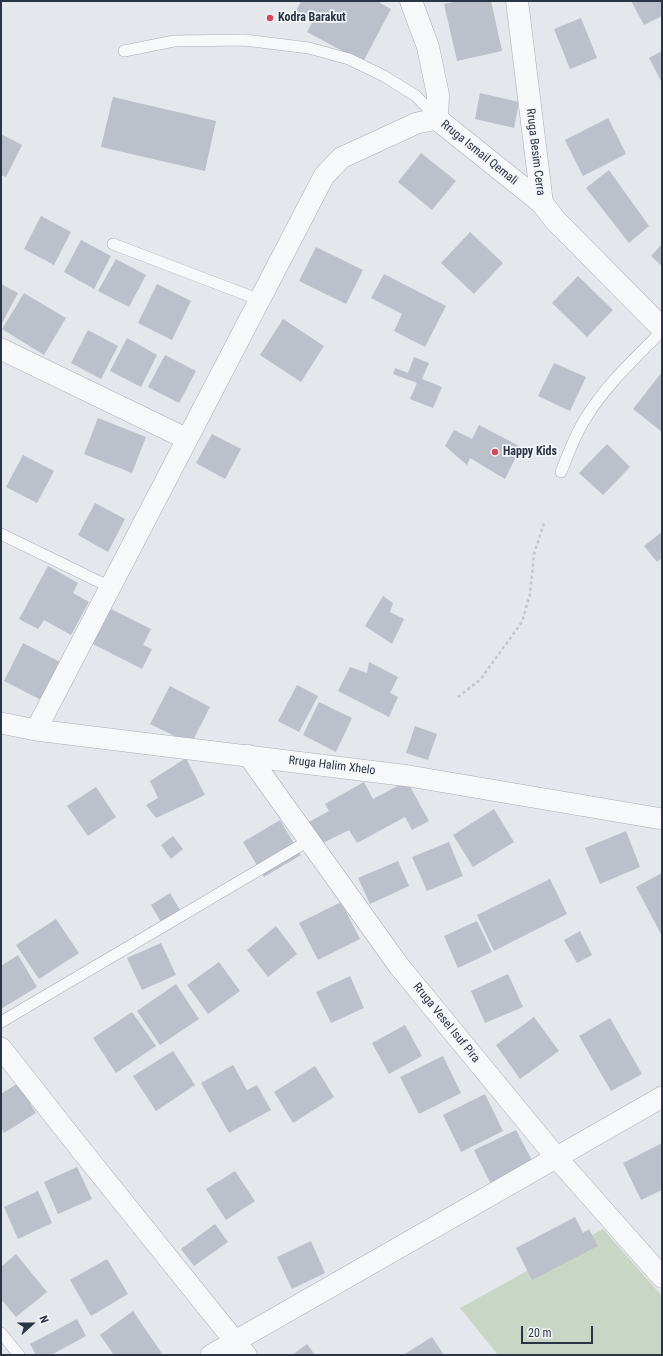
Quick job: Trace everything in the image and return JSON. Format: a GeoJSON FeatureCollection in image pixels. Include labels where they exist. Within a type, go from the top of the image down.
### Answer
{"type":"FeatureCollection","features":[{"type":"Feature","properties":{"kind":"street","name":"Rruga Ismail Qemali"},"geometry":{"type":"LineString","coordinates":[[411,1],[428,47],[438,95],[437,119],[542,203]]}},
{"type":"Feature","properties":{"kind":"street","name":"Rruga Besim Cerra"},"geometry":{"type":"LineString","coordinates":[[517,1],[542,203],[555,220],[662,328]]}},
{"type":"Feature","properties":{"kind":"street"},"geometry":{"type":"LineString","coordinates":[[36,730],[324,176],[341,158],[417,123],[437,119]]}},
{"type":"Feature","properties":{"kind":"street"},"geometry":{"type":"LineString","coordinates":[[1,349],[187,439]]}},
{"type":"Feature","properties":{"kind":"street","name":"Rruga Halim Xhelo"},"geometry":{"type":"LineString","coordinates":[[1,723],[36,730],[409,776],[662,819]]}},
{"type":"Feature","properties":{"kind":"street","name":"Rruga Vesel Isuf Pira"},"geometry":{"type":"LineString","coordinates":[[248,755],[308,841],[399,966],[556,1157],[662,1277]]}},
{"type":"Feature","properties":{"kind":"street"},"geometry":{"type":"LineString","coordinates":[[1,1048],[240,1348]]}},
{"type":"Feature","properties":{"kind":"street"},"geometry":{"type":"LineString","coordinates":[[211,1355],[240,1348],[556,1157],[662,1097]]}},
{"type":"Feature","properties":{"kind":"lane"},"geometry":{"type":"LineString","coordinates":[[124,51],[174,41],[244,40],[309,48],[349,59],[384,76],[416,96],[437,119]]}},
{"type":"Feature","properties":{"kind":"lane"},"geometry":{"type":"LineString","coordinates":[[113,244],[260,300]]}},
{"type":"Feature","properties":{"kind":"lane"},"geometry":{"type":"LineString","coordinates":[[561,472],[583,422],[601,396],[662,331]]}},
{"type":"Feature","properties":{"kind":"lane"},"geometry":{"type":"LineString","coordinates":[[1,534],[110,587]]}},
{"type":"Feature","properties":{"kind":"lane"},"geometry":{"type":"LineString","coordinates":[[1,1022],[308,841]]}},
{"type":"Feature","properties":{"kind":"lane"},"geometry":{"type":"LineString","coordinates":[[1,1333],[19,1355]]}},
{"type":"Feature","properties":{"kind":"path"},"geometry":{"type":"LineString","coordinates":[[458,698],[480,680],[522,622],[530,594],[534,554],[544,523]]}},
{"type":"Feature","properties":{"kind":"green space"},"geometry":{"type":"Polygon","coordinates":[[[603,1229],[662,1296],[662,1355],[498,1355],[460,1308],[603,1229]]]}},
{"type":"Feature","properties":{"kind":"building"},"geometry":{"type":"Polygon","coordinates":[[[301,1],[381,1],[380,3],[391,9],[363,62],[307,32],[313,21],[296,11],[301,1]]]}},
{"type":"Feature","properties":{"kind":"building"},"geometry":{"type":"Polygon","coordinates":[[[458,1],[491,1],[502,51],[457,61],[444,4],[458,1]]]}},
{"type":"Feature","properties":{"kind":"building"},"geometry":{"type":"Polygon","coordinates":[[[631,1],[662,1],[662,16],[644,25],[631,1]]]}},
{"type":"Feature","properties":{"kind":"building"},"geometry":{"type":"Polygon","coordinates":[[[581,18],[597,58],[570,69],[554,29],[581,18]]]}},
{"type":"Feature","properties":{"kind":"building"},"geometry":{"type":"Polygon","coordinates":[[[662,51],[662,83],[649,58],[662,51]]]}},
{"type":"Feature","properties":{"kind":"building"},"geometry":{"type":"Polygon","coordinates":[[[480,93],[519,102],[514,128],[475,119],[480,93]]]}},
{"type":"Feature","properties":{"kind":"building"},"geometry":{"type":"Polygon","coordinates":[[[113,97],[216,121],[205,171],[101,147],[113,97]]]}},
{"type":"Feature","properties":{"kind":"building"},"geometry":{"type":"Polygon","coordinates":[[[608,118],[626,154],[583,176],[565,140],[608,118]]]}},
{"type":"Feature","properties":{"kind":"building"},"geometry":{"type":"Polygon","coordinates":[[[1,134],[22,145],[6,177],[1,175],[1,134]]]}},
{"type":"Feature","properties":{"kind":"building"},"geometry":{"type":"Polygon","coordinates":[[[421,153],[456,181],[432,210],[398,182],[421,153]]]}},
{"type":"Feature","properties":{"kind":"building"},"geometry":{"type":"Polygon","coordinates":[[[609,170],[649,226],[629,243],[586,188],[609,170]]]}},
{"type":"Feature","properties":{"kind":"building"},"geometry":{"type":"Polygon","coordinates":[[[41,216],[71,232],[54,265],[24,249],[41,216]]]}},
{"type":"Feature","properties":{"kind":"building"},"geometry":{"type":"Polygon","coordinates":[[[470,232],[503,263],[474,294],[441,263],[470,232]]]}},
{"type":"Feature","properties":{"kind":"building"},"geometry":{"type":"Polygon","coordinates":[[[81,240],[111,256],[94,289],[64,272],[81,240]]]}},
{"type":"Feature","properties":{"kind":"building"},"geometry":{"type":"Polygon","coordinates":[[[662,244],[662,266],[651,256],[662,244]]]}},
{"type":"Feature","properties":{"kind":"building"},"geometry":{"type":"Polygon","coordinates":[[[316,247],[363,270],[346,304],[299,281],[316,247]]]}},
{"type":"Feature","properties":{"kind":"building"},"geometry":{"type":"Polygon","coordinates":[[[116,259],[146,275],[129,307],[98,291],[116,259]]]}},
{"type":"Feature","properties":{"kind":"building"},"geometry":{"type":"Polygon","coordinates":[[[384,274],[446,306],[425,347],[394,331],[402,314],[371,298],[384,274]]]}},
{"type":"Feature","properties":{"kind":"building"},"geometry":{"type":"Polygon","coordinates":[[[578,276],[613,310],[587,337],[552,303],[578,276]]]}},
{"type":"Feature","properties":{"kind":"building"},"geometry":{"type":"Polygon","coordinates":[[[1,284],[18,293],[1,325],[1,284]]]}},
{"type":"Feature","properties":{"kind":"building"},"geometry":{"type":"Polygon","coordinates":[[[157,284],[191,301],[172,340],[138,323],[157,284]]]}},
{"type":"Feature","properties":{"kind":"building"},"geometry":{"type":"Polygon","coordinates":[[[24,293],[66,318],[44,355],[2,329],[24,293]]]}},
{"type":"Feature","properties":{"kind":"building"},"geometry":{"type":"Polygon","coordinates":[[[283,319],[324,346],[301,382],[260,355],[283,319]]]}},
{"type":"Feature","properties":{"kind":"building"},"geometry":{"type":"Polygon","coordinates":[[[88,330],[118,346],[101,379],[71,363],[88,330]]]}},
{"type":"Feature","properties":{"kind":"building"},"geometry":{"type":"Polygon","coordinates":[[[127,338],[157,355],[141,387],[110,371],[127,338]]]}},
{"type":"Feature","properties":{"kind":"building"},"geometry":{"type":"Polygon","coordinates":[[[165,355],[196,371],[179,403],[148,387],[165,355]]]}},
{"type":"Feature","properties":{"kind":"building"},"geometry":{"type":"Polygon","coordinates":[[[414,357],[429,363],[422,379],[442,387],[433,408],[410,399],[417,383],[393,374],[395,368],[408,373],[414,357]]]}},
{"type":"Feature","properties":{"kind":"building"},"geometry":{"type":"Polygon","coordinates":[[[554,363],[586,377],[570,411],[538,396],[554,363]]]}},
{"type":"Feature","properties":{"kind":"building"},"geometry":{"type":"Polygon","coordinates":[[[662,372],[662,432],[633,409],[662,372]]]}},
{"type":"Feature","properties":{"kind":"building"},"geometry":{"type":"Polygon","coordinates":[[[98,418],[146,437],[132,473],[84,454],[98,418]]]}},
{"type":"Feature","properties":{"kind":"building"},"geometry":{"type":"Polygon","coordinates":[[[479,425],[521,447],[505,479],[470,458],[467,465],[445,446],[454,430],[472,439],[479,425]]]}},
{"type":"Feature","properties":{"kind":"building"},"geometry":{"type":"Polygon","coordinates":[[[212,434],[241,449],[225,479],[196,463],[212,434]]]}},
{"type":"Feature","properties":{"kind":"building"},"geometry":{"type":"Polygon","coordinates":[[[607,444],[630,467],[603,495],[579,473],[607,444]]]}},
{"type":"Feature","properties":{"kind":"building"},"geometry":{"type":"Polygon","coordinates":[[[23,455],[54,471],[37,503],[6,487],[23,455]]]}},
{"type":"Feature","properties":{"kind":"building"},"geometry":{"type":"Polygon","coordinates":[[[95,503],[125,519],[108,552],[78,535],[95,503]]]}},
{"type":"Feature","properties":{"kind":"building"},"geometry":{"type":"Polygon","coordinates":[[[662,532],[662,558],[657,562],[644,546],[662,532]]]}},
{"type":"Feature","properties":{"kind":"building"},"geometry":{"type":"Polygon","coordinates":[[[48,566],[78,583],[73,593],[89,602],[71,635],[44,620],[38,629],[19,619],[48,566]]]}},
{"type":"Feature","properties":{"kind":"building"},"geometry":{"type":"Polygon","coordinates":[[[383,596],[393,603],[390,612],[404,619],[392,644],[365,626],[383,596]]]}},
{"type":"Feature","properties":{"kind":"building"},"geometry":{"type":"Polygon","coordinates":[[[109,608],[151,629],[143,645],[152,649],[142,669],[91,643],[109,608]]]}},
{"type":"Feature","properties":{"kind":"building"},"geometry":{"type":"Polygon","coordinates":[[[23,643],[64,664],[45,702],[4,681],[23,643]]]}},
{"type":"Feature","properties":{"kind":"building"},"geometry":{"type":"Polygon","coordinates":[[[369,662],[398,677],[390,693],[398,697],[389,717],[338,691],[350,667],[367,673],[369,662]]]}},
{"type":"Feature","properties":{"kind":"building"},"geometry":{"type":"Polygon","coordinates":[[[297,685],[318,696],[299,732],[278,721],[297,685]]]}},
{"type":"Feature","properties":{"kind":"building"},"geometry":{"type":"Polygon","coordinates":[[[170,686],[210,707],[191,744],[150,724],[170,686]]]}},
{"type":"Feature","properties":{"kind":"building"},"geometry":{"type":"Polygon","coordinates":[[[319,702],[352,718],[336,752],[303,735],[319,702]]]}},
{"type":"Feature","properties":{"kind":"building"},"geometry":{"type":"Polygon","coordinates":[[[415,726],[437,734],[428,760],[406,753],[415,726]]]}},
{"type":"Feature","properties":{"kind":"building"},"geometry":{"type":"Polygon","coordinates":[[[186,758],[205,795],[156,818],[146,805],[158,798],[150,781],[186,758]]]}},
{"type":"Feature","properties":{"kind":"building"},"geometry":{"type":"Polygon","coordinates":[[[407,781],[429,821],[412,830],[405,817],[357,843],[349,830],[319,845],[307,823],[329,811],[325,804],[364,782],[373,799],[407,781]]]}},
{"type":"Feature","properties":{"kind":"building"},"geometry":{"type":"Polygon","coordinates":[[[96,787],[116,817],[88,836],[67,806],[96,787]]]}},
{"type":"Feature","properties":{"kind":"building"},"geometry":{"type":"Polygon","coordinates":[[[494,809],[514,842],[473,867],[453,835],[494,809]]]}},
{"type":"Feature","properties":{"kind":"building"},"geometry":{"type":"Polygon","coordinates":[[[280,820],[301,855],[264,877],[243,842],[280,820]]]}},
{"type":"Feature","properties":{"kind":"building"},"geometry":{"type":"Polygon","coordinates":[[[626,831],[640,867],[600,884],[585,848],[626,831]]]}},
{"type":"Feature","properties":{"kind":"building"},"geometry":{"type":"Polygon","coordinates":[[[173,836],[183,849],[171,859],[161,845],[173,836]]]}},
{"type":"Feature","properties":{"kind":"building"},"geometry":{"type":"Polygon","coordinates":[[[449,842],[463,876],[427,891],[412,857],[449,842]]]}},
{"type":"Feature","properties":{"kind":"building"},"geometry":{"type":"Polygon","coordinates":[[[398,861],[409,886],[370,904],[358,878],[398,861]]]}},
{"type":"Feature","properties":{"kind":"building"},"geometry":{"type":"Polygon","coordinates":[[[662,873],[662,936],[636,887],[662,873]]]}},
{"type":"Feature","properties":{"kind":"building"},"geometry":{"type":"Polygon","coordinates":[[[550,879],[567,914],[494,951],[477,915],[550,879]]]}},
{"type":"Feature","properties":{"kind":"building"},"geometry":{"type":"Polygon","coordinates":[[[170,893],[180,910],[161,922],[151,905],[170,893]]]}},
{"type":"Feature","properties":{"kind":"building"},"geometry":{"type":"Polygon","coordinates":[[[341,902],[360,939],[318,960],[299,923],[341,902]]]}},
{"type":"Feature","properties":{"kind":"building"},"geometry":{"type":"Polygon","coordinates":[[[56,919],[79,953],[39,979],[16,945],[56,919]]]}},
{"type":"Feature","properties":{"kind":"building"},"geometry":{"type":"Polygon","coordinates":[[[477,921],[492,952],[458,968],[444,936],[477,921]]]}},
{"type":"Feature","properties":{"kind":"building"},"geometry":{"type":"Polygon","coordinates":[[[276,926],[297,954],[268,977],[247,950],[276,926]]]}},
{"type":"Feature","properties":{"kind":"building"},"geometry":{"type":"Polygon","coordinates":[[[580,931],[592,955],[577,963],[564,940],[580,931]]]}},
{"type":"Feature","properties":{"kind":"building"},"geometry":{"type":"Polygon","coordinates":[[[161,943],[176,975],[142,990],[127,958],[161,943]]]}},
{"type":"Feature","properties":{"kind":"building"},"geometry":{"type":"Polygon","coordinates":[[[18,955],[37,987],[1,1009],[1,966],[18,955]]]}},
{"type":"Feature","properties":{"kind":"building"},"geometry":{"type":"Polygon","coordinates":[[[219,962],[240,991],[208,1014],[187,985],[219,962]]]}},
{"type":"Feature","properties":{"kind":"building"},"geometry":{"type":"Polygon","coordinates":[[[508,974],[523,1007],[485,1023],[471,991],[508,974]]]}},
{"type":"Feature","properties":{"kind":"building"},"geometry":{"type":"Polygon","coordinates":[[[350,976],[364,1008],[331,1023],[316,992],[350,976]]]}},
{"type":"Feature","properties":{"kind":"building"},"geometry":{"type":"Polygon","coordinates":[[[176,984],[199,1019],[160,1045],[137,1011],[176,984]]]}},
{"type":"Feature","properties":{"kind":"building"},"geometry":{"type":"Polygon","coordinates":[[[132,1012],[156,1046],[116,1073],[93,1038],[132,1012]]]}},
{"type":"Feature","properties":{"kind":"building"},"geometry":{"type":"Polygon","coordinates":[[[534,1017],[559,1051],[520,1079],[496,1045],[534,1017]]]}},
{"type":"Feature","properties":{"kind":"building"},"geometry":{"type":"Polygon","coordinates":[[[610,1018],[642,1074],[611,1091],[579,1036],[610,1018]]]}},
{"type":"Feature","properties":{"kind":"building"},"geometry":{"type":"Polygon","coordinates":[[[405,1025],[422,1056],[389,1074],[372,1043],[405,1025]]]}},
{"type":"Feature","properties":{"kind":"building"},"geometry":{"type":"Polygon","coordinates":[[[173,1051],[195,1085],[156,1111],[133,1076],[173,1051]]]}},
{"type":"Feature","properties":{"kind":"building"},"geometry":{"type":"Polygon","coordinates":[[[443,1056],[461,1093],[419,1114],[400,1077],[443,1056]]]}},
{"type":"Feature","properties":{"kind":"building"},"geometry":{"type":"Polygon","coordinates":[[[233,1065],[247,1090],[257,1085],[271,1110],[229,1133],[201,1083],[233,1065]]]}},
{"type":"Feature","properties":{"kind":"building"},"geometry":{"type":"Polygon","coordinates":[[[315,1066],[334,1097],[293,1123],[274,1092],[315,1066]]]}},
{"type":"Feature","properties":{"kind":"building"},"geometry":{"type":"Polygon","coordinates":[[[18,1083],[36,1113],[4,1133],[1,1127],[1,1094],[18,1083]]]}},
{"type":"Feature","properties":{"kind":"building"},"geometry":{"type":"Polygon","coordinates":[[[485,1094],[503,1131],[461,1152],[443,1115],[485,1094]]]}},
{"type":"Feature","properties":{"kind":"building"},"geometry":{"type":"Polygon","coordinates":[[[516,1130],[535,1166],[493,1188],[474,1150],[516,1130]]]}},
{"type":"Feature","properties":{"kind":"building"},"geometry":{"type":"Polygon","coordinates":[[[662,1143],[662,1190],[641,1200],[623,1163],[662,1143]]]}},
{"type":"Feature","properties":{"kind":"building"},"geometry":{"type":"Polygon","coordinates":[[[77,1167],[92,1199],[58,1214],[44,1182],[77,1167]]]}},
{"type":"Feature","properties":{"kind":"building"},"geometry":{"type":"Polygon","coordinates":[[[235,1171],[255,1201],[226,1220],[206,1189],[235,1171]]]}},
{"type":"Feature","properties":{"kind":"building"},"geometry":{"type":"Polygon","coordinates":[[[38,1191],[52,1223],[18,1239],[4,1207],[38,1191]]]}},
{"type":"Feature","properties":{"kind":"building"},"geometry":{"type":"Polygon","coordinates":[[[575,1217],[583,1233],[589,1229],[598,1246],[532,1280],[516,1248],[575,1217]]]}},
{"type":"Feature","properties":{"kind":"building"},"geometry":{"type":"Polygon","coordinates":[[[215,1224],[228,1242],[194,1266],[181,1249],[215,1224]]]}},
{"type":"Feature","properties":{"kind":"building"},"geometry":{"type":"Polygon","coordinates":[[[311,1241],[325,1273],[292,1289],[277,1257],[311,1241]]]}},
{"type":"Feature","properties":{"kind":"building"},"geometry":{"type":"Polygon","coordinates":[[[16,1254],[47,1292],[16,1317],[1,1299],[1,1267],[16,1254]]]}},
{"type":"Feature","properties":{"kind":"building"},"geometry":{"type":"Polygon","coordinates":[[[107,1259],[128,1294],[91,1316],[70,1280],[107,1259]]]}},
{"type":"Feature","properties":{"kind":"building"},"geometry":{"type":"Polygon","coordinates":[[[133,1311],[163,1355],[114,1355],[100,1335],[133,1311]]]}},
{"type":"Feature","properties":{"kind":"building"},"geometry":{"type":"Polygon","coordinates":[[[77,1319],[86,1336],[51,1355],[36,1355],[30,1344],[77,1319]]]}},
{"type":"Feature","properties":{"kind":"building"},"geometry":{"type":"Polygon","coordinates":[[[432,1337],[444,1355],[403,1355],[432,1337]]]}},
{"type":"Feature","properties":{"kind":"building"},"geometry":{"type":"Polygon","coordinates":[[[307,1344],[315,1355],[292,1355],[307,1344]]]}},
{"type":"Feature","properties":{"kind":"place","name":"Kodra Barakut"},"geometry":{"type":"Point","coordinates":[270,18]}},
{"type":"Feature","properties":{"kind":"place","name":"Happy Kids"},"geometry":{"type":"Point","coordinates":[495,452]}}]}
